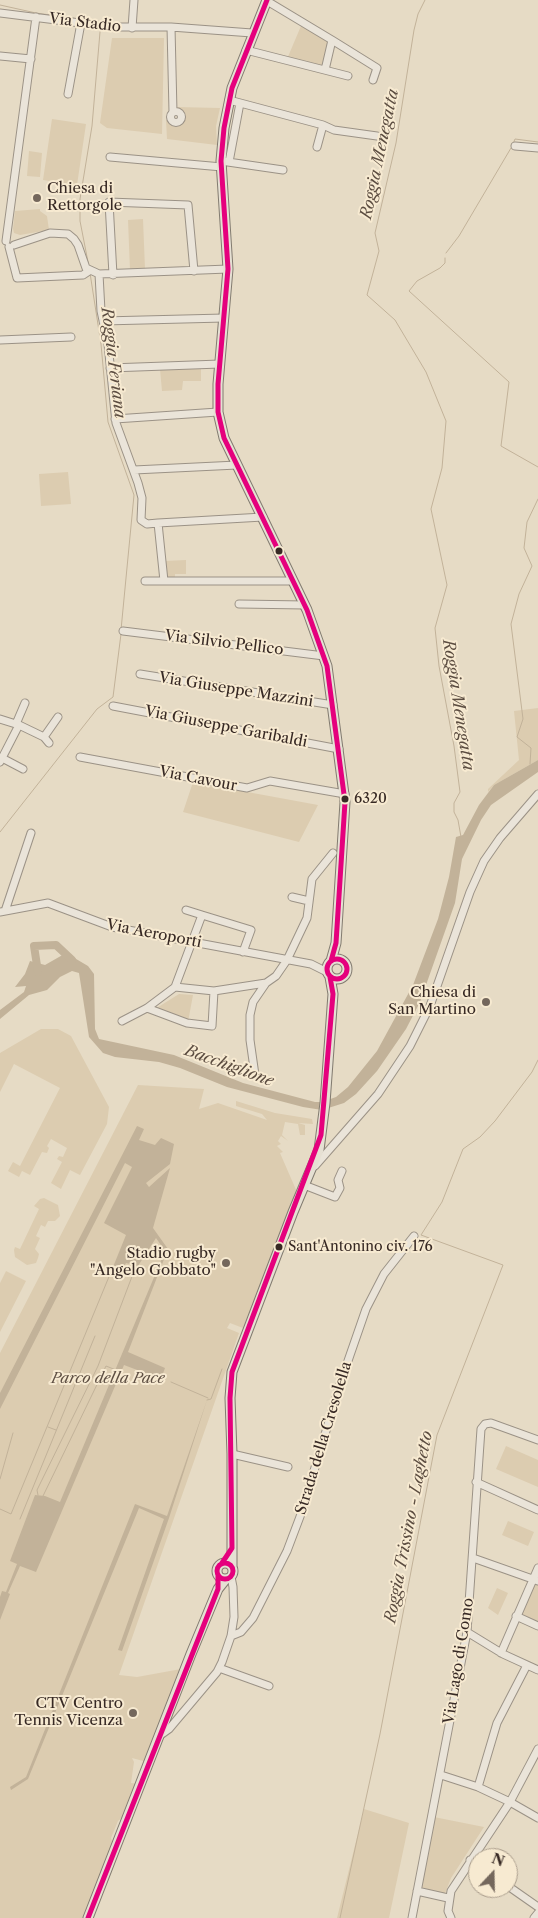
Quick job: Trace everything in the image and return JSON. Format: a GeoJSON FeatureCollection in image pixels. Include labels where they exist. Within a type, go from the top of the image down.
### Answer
{"type":"FeatureCollection","features":[{"type":"Feature","properties":{"kind":"main road"},"geometry":{"type":"LineString","coordinates":[[267,0],[252,34],[229,100],[224,128],[228,270],[218,412],[224,438],[305,605],[324,656],[333,705],[345,794],[336,943],[328,974],[332,994],[320,1151],[304,1184]]}},
{"type":"Feature","properties":{"kind":"main road"},"geometry":{"type":"LineString","coordinates":[[332,994],[347,970],[336,943]]}},
{"type":"Feature","properties":{"kind":"main road"},"geometry":{"type":"LineString","coordinates":[[330,962],[336,959],[342,960]]}},
{"type":"Feature","properties":{"kind":"main road"},"geometry":{"type":"LineString","coordinates":[[328,974],[340,979]]}},
{"type":"Feature","properties":{"kind":"main road"},"geometry":{"type":"LineString","coordinates":[[218,1589],[229,1578],[233,1570],[230,1398],[232,1372],[304,1184],[320,1151]]}},
{"type":"Feature","properties":{"kind":"main road"},"geometry":{"type":"LineString","coordinates":[[88,1918],[162,1734],[178,1686],[218,1589],[218,1566],[232,1548]]}},
{"type":"Feature","properties":{"kind":"main road"},"geometry":{"type":"LineString","coordinates":[[222,1563],[232,1566]]}},
{"type":"Feature","properties":{"kind":"main road"},"geometry":{"type":"LineString","coordinates":[[218,1574],[229,1578]]}},
{"type":"Feature","properties":{"kind":"street"},"geometry":{"type":"LineString","coordinates":[[132,28],[134,0]]}},
{"type":"Feature","properties":{"kind":"street"},"geometry":{"type":"LineString","coordinates":[[267,0],[377,68],[373,80]]}},
{"type":"Feature","properties":{"kind":"street","name":"Via Stadio"},"geometry":{"type":"LineString","coordinates":[[0,13],[132,28],[171,27],[252,34]]}},
{"type":"Feature","properties":{"kind":"street"},"geometry":{"type":"LineString","coordinates":[[36,17],[9,222],[8,244],[17,278],[95,273],[113,275],[228,270]]}},
{"type":"Feature","properties":{"kind":"street"},"geometry":{"type":"LineString","coordinates":[[68,94],[81,23]]}},
{"type":"Feature","properties":{"kind":"street"},"geometry":{"type":"LineString","coordinates":[[171,27],[173,112]]}},
{"type":"Feature","properties":{"kind":"street"},"geometry":{"type":"LineString","coordinates":[[325,70],[332,40]]}},
{"type":"Feature","properties":{"kind":"street"},"geometry":{"type":"LineString","coordinates":[[246,50],[348,76]]}},
{"type":"Feature","properties":{"kind":"street"},"geometry":{"type":"LineString","coordinates":[[0,56],[31,59]]}},
{"type":"Feature","properties":{"kind":"street"},"geometry":{"type":"LineString","coordinates":[[229,100],[323,125],[334,130],[377,136]]}},
{"type":"Feature","properties":{"kind":"street"},"geometry":{"type":"LineString","coordinates":[[224,163],[240,103]]}},
{"type":"Feature","properties":{"kind":"street"},"geometry":{"type":"LineString","coordinates":[[317,147],[323,125]]}},
{"type":"Feature","properties":{"kind":"street"},"geometry":{"type":"LineString","coordinates":[[515,146],[538,148]]}},
{"type":"Feature","properties":{"kind":"street"},"geometry":{"type":"LineString","coordinates":[[110,157],[224,163],[283,170]]}},
{"type":"Feature","properties":{"kind":"street"},"geometry":{"type":"LineString","coordinates":[[113,275],[109,202],[188,205],[194,271]]}},
{"type":"Feature","properties":{"kind":"street"},"geometry":{"type":"LineString","coordinates":[[8,244],[50,233],[68,234],[74,239],[95,273],[110,368],[115,418],[141,494],[141,520],[147,524],[263,517]]}},
{"type":"Feature","properties":{"kind":"street"},"geometry":{"type":"LineString","coordinates":[[103,321],[224,318]]}},
{"type":"Feature","properties":{"kind":"street"},"geometry":{"type":"LineString","coordinates":[[0,340],[71,337]]}},
{"type":"Feature","properties":{"kind":"street"},"geometry":{"type":"LineString","coordinates":[[110,368],[220,364]]}},
{"type":"Feature","properties":{"kind":"street"},"geometry":{"type":"LineString","coordinates":[[115,418],[218,412]]}},
{"type":"Feature","properties":{"kind":"street"},"geometry":{"type":"LineString","coordinates":[[134,470],[237,465]]}},
{"type":"Feature","properties":{"kind":"street"},"geometry":{"type":"LineString","coordinates":[[158,523],[164,581]]}},
{"type":"Feature","properties":{"kind":"street"},"geometry":{"type":"LineString","coordinates":[[145,581],[293,581]]}},
{"type":"Feature","properties":{"kind":"street"},"geometry":{"type":"LineString","coordinates":[[239,604],[305,605]]}},
{"type":"Feature","properties":{"kind":"street","name":"Via Silvio Pellico"},"geometry":{"type":"LineString","coordinates":[[123,631],[324,656]]}},
{"type":"Feature","properties":{"kind":"street","name":"Via Giuseppe Mazzini"},"geometry":{"type":"LineString","coordinates":[[140,674],[333,705]]}},
{"type":"Feature","properties":{"kind":"street"},"geometry":{"type":"LineString","coordinates":[[23,769],[1,760],[25,703]]}},
{"type":"Feature","properties":{"kind":"street","name":"Via Giuseppe Garibaldi"},"geometry":{"type":"LineString","coordinates":[[113,706],[339,749]]}},
{"type":"Feature","properties":{"kind":"street"},"geometry":{"type":"LineString","coordinates":[[0,719],[17,725],[46,740],[58,717]]}},
{"type":"Feature","properties":{"kind":"street","name":"Via Cavour"},"geometry":{"type":"LineString","coordinates":[[80,757],[247,788],[270,781],[345,794]]}},
{"type":"Feature","properties":{"kind":"street"},"geometry":{"type":"LineString","coordinates":[[320,1151],[378,1094],[410,1046],[430,1006],[470,892],[484,861],[500,838],[538,794]]}},
{"type":"Feature","properties":{"kind":"street"},"geometry":{"type":"LineString","coordinates":[[3,912],[31,833]]}},
{"type":"Feature","properties":{"kind":"street"},"geometry":{"type":"LineString","coordinates":[[255,1075],[250,1015],[253,1002],[266,983],[276,976],[287,960],[307,918],[312,879],[333,853]]}},
{"type":"Feature","properties":{"kind":"street"},"geometry":{"type":"LineString","coordinates":[[292,897],[309,901]]}},
{"type":"Feature","properties":{"kind":"street","name":"Via Aeroporti"},"geometry":{"type":"LineString","coordinates":[[3,912],[48,902],[97,923],[287,960],[312,964],[330,962]]}},
{"type":"Feature","properties":{"kind":"street"},"geometry":{"type":"LineString","coordinates":[[186,910],[251,930],[243,952]]}},
{"type":"Feature","properties":{"kind":"street"},"geometry":{"type":"LineString","coordinates":[[122,1021],[147,1008],[175,987],[202,915]]}},
{"type":"Feature","properties":{"kind":"street","name":"Via Aeroporti"},"geometry":{"type":"LineString","coordinates":[[312,964],[328,974]]}},
{"type":"Feature","properties":{"kind":"street"},"geometry":{"type":"LineString","coordinates":[[175,987],[214,991],[266,983]]}},
{"type":"Feature","properties":{"kind":"street"},"geometry":{"type":"LineString","coordinates":[[147,1008],[187,1023],[212,1026],[214,991]]}},
{"type":"Feature","properties":{"kind":"street"},"geometry":{"type":"LineString","coordinates":[[304,1184],[335,1197],[340,1188],[338,1180],[342,1171]]}},
{"type":"Feature","properties":{"kind":"street","name":"Strada della Cresolella"},"geometry":{"type":"LineString","coordinates":[[231,1636],[241,1632],[253,1618],[283,1560],[301,1514],[341,1380],[366,1309],[384,1274],[414,1236]]}},
{"type":"Feature","properties":{"kind":"street","name":"Via Lago di Como"},"geometry":{"type":"LineString","coordinates":[[412,1918],[441,1776],[467,1632],[481,1429],[485,1424],[491,1423],[538,1440]]}},
{"type":"Feature","properties":{"kind":"street"},"geometry":{"type":"LineString","coordinates":[[232,1454],[288,1467]]}},
{"type":"Feature","properties":{"kind":"street"},"geometry":{"type":"LineString","coordinates":[[476,1482],[538,1510]]}},
{"type":"Feature","properties":{"kind":"street"},"geometry":{"type":"LineString","coordinates":[[472,1558],[535,1580]]}},
{"type":"Feature","properties":{"kind":"street"},"geometry":{"type":"LineString","coordinates":[[502,1653],[516,1616],[535,1580],[538,1568]]}},
{"type":"Feature","properties":{"kind":"street"},"geometry":{"type":"LineString","coordinates":[[162,1734],[169,1729],[219,1668],[231,1636],[234,1617],[234,1587],[229,1578]]}},
{"type":"Feature","properties":{"kind":"street"},"geometry":{"type":"LineString","coordinates":[[516,1616],[538,1626]]}},
{"type":"Feature","properties":{"kind":"street"},"geometry":{"type":"LineString","coordinates":[[467,1632],[502,1653],[538,1670]]}},
{"type":"Feature","properties":{"kind":"street"},"geometry":{"type":"LineString","coordinates":[[478,1787],[497,1723],[526,1665]]}},
{"type":"Feature","properties":{"kind":"street"},"geometry":{"type":"LineString","coordinates":[[219,1668],[269,1686]]}},
{"type":"Feature","properties":{"kind":"street"},"geometry":{"type":"LineString","coordinates":[[478,1848],[536,1761],[538,1749]]}},
{"type":"Feature","properties":{"kind":"street"},"geometry":{"type":"LineString","coordinates":[[441,1776],[478,1787],[538,1818]]}},
{"type":"Feature","properties":{"kind":"street"},"geometry":{"type":"LineString","coordinates":[[451,1918],[448,1898],[454,1883],[468,1863]]}},
{"type":"Feature","properties":{"kind":"street"},"geometry":{"type":"LineString","coordinates":[[417,1891],[448,1898]]}},
{"type":"Feature","properties":{"kind":"street"},"geometry":{"type":"LineString","coordinates":[[518,1893],[538,1907]]}},
{"type":"Feature","properties":{"kind":"street"},"geometry":{"type":"LineString","coordinates":[[534,1918],[538,1912]]}},
{"type":"Feature","properties":{"kind":"green space"},"geometry":{"type":"Polygon","coordinates":[[[301,26],[329,41],[321,68],[287,59],[301,26]]]}},
{"type":"Feature","properties":{"kind":"green space"},"geometry":{"type":"Polygon","coordinates":[[[112,38],[164,38],[162,134],[107,128],[100,123],[112,38]]]}},
{"type":"Feature","properties":{"kind":"green space"},"geometry":{"type":"Polygon","coordinates":[[[176,107],[220,108],[216,126],[217,145],[167,139],[166,120],[177,126],[185,120],[183,112],[176,107]]]}},
{"type":"Feature","properties":{"kind":"green space"},"geometry":{"type":"Polygon","coordinates":[[[52,119],[86,124],[77,185],[43,180],[52,119]]]}},
{"type":"Feature","properties":{"kind":"green space"},"geometry":{"type":"Polygon","coordinates":[[[29,151],[42,153],[40,177],[27,176],[29,151]]]}},
{"type":"Feature","properties":{"kind":"green space"},"geometry":{"type":"Polygon","coordinates":[[[40,209],[47,216],[49,230],[20,235],[14,233],[15,211],[40,209]]]}},
{"type":"Feature","properties":{"kind":"green space"},"geometry":{"type":"Polygon","coordinates":[[[143,219],[145,269],[130,270],[128,220],[143,219]]]}},
{"type":"Feature","properties":{"kind":"green space"},"geometry":{"type":"Polygon","coordinates":[[[201,368],[201,381],[183,381],[182,390],[162,391],[160,369],[201,368]]]}},
{"type":"Feature","properties":{"kind":"green space"},"geometry":{"type":"Polygon","coordinates":[[[68,472],[71,504],[41,506],[39,474],[68,472]]]}},
{"type":"Feature","properties":{"kind":"green space"},"geometry":{"type":"Polygon","coordinates":[[[186,560],[186,574],[175,574],[175,578],[166,577],[165,561],[186,560]]]}},
{"type":"Feature","properties":{"kind":"green space"},"geometry":{"type":"Polygon","coordinates":[[[538,708],[538,760],[494,785],[488,792],[488,789],[519,760],[514,711],[538,708]]]}},
{"type":"Feature","properties":{"kind":"green space"},"geometry":{"type":"Polygon","coordinates":[[[193,782],[318,805],[299,842],[183,812],[193,782]]]}},
{"type":"Feature","properties":{"kind":"green space"},"geometry":{"type":"Polygon","coordinates":[[[179,994],[193,995],[188,1022],[155,1009],[179,994]]]}},
{"type":"Feature","properties":{"kind":"green space"},"geometry":{"type":"Polygon","coordinates":[[[41,1029],[58,1029],[71,1036],[109,1107],[107,1124],[80,1175],[70,1170],[61,1189],[51,1183],[62,1162],[57,1159],[59,1156],[63,1157],[67,1148],[51,1139],[47,1146],[49,1148],[47,1153],[42,1152],[30,1175],[22,1171],[19,1177],[8,1171],[13,1162],[20,1166],[60,1088],[14,1064],[0,1092],[0,1053],[41,1029]]]}},
{"type":"Feature","properties":{"kind":"green space","name":"Parco della Pace"},"geometry":{"type":"Polygon","coordinates":[[[138,1085],[204,1089],[199,1109],[218,1103],[267,1120],[262,1114],[236,1106],[236,1101],[275,1113],[312,1119],[313,1124],[298,1123],[305,1125],[305,1135],[300,1135],[298,1124],[285,1122],[282,1135],[288,1141],[281,1136],[278,1141],[281,1144],[277,1146],[283,1152],[280,1153],[297,1192],[243,1328],[230,1323],[227,1328],[239,1333],[119,1675],[137,1677],[181,1669],[147,1762],[132,1758],[134,1762],[131,1783],[138,1784],[125,1815],[118,1821],[111,1838],[113,1844],[84,1918],[0,1918],[0,1353],[138,1085]]]}},
{"type":"Feature","properties":{"kind":"green space"},"geometry":{"type":"Polygon","coordinates":[[[44,1198],[58,1205],[60,1216],[55,1221],[48,1221],[45,1227],[41,1225],[36,1236],[40,1238],[35,1249],[39,1254],[38,1258],[36,1263],[27,1265],[15,1257],[14,1250],[15,1247],[20,1249],[39,1209],[34,1206],[40,1199],[44,1198]]]}},
{"type":"Feature","properties":{"kind":"green space"},"geometry":{"type":"Polygon","coordinates":[[[6,1271],[26,1281],[0,1332],[0,1283],[6,1271]]]}},
{"type":"Feature","properties":{"kind":"green space"},"geometry":{"type":"Polygon","coordinates":[[[506,1446],[538,1460],[538,1487],[496,1469],[506,1446]]]}},
{"type":"Feature","properties":{"kind":"green space"},"geometry":{"type":"Polygon","coordinates":[[[508,1521],[534,1532],[528,1546],[502,1535],[508,1521]]]}},
{"type":"Feature","properties":{"kind":"green space"},"geometry":{"type":"Polygon","coordinates":[[[534,1582],[538,1583],[538,1623],[520,1615],[534,1582]]]}},
{"type":"Feature","properties":{"kind":"green space"},"geometry":{"type":"Polygon","coordinates":[[[497,1588],[508,1593],[498,1615],[488,1608],[497,1588]]]}},
{"type":"Feature","properties":{"kind":"green space"},"geometry":{"type":"Polygon","coordinates":[[[364,1809],[409,1823],[389,1918],[337,1918],[364,1809]]]}},
{"type":"Feature","properties":{"kind":"green space"},"geometry":{"type":"Polygon","coordinates":[[[434,1817],[484,1827],[470,1848],[468,1848],[468,1852],[451,1878],[444,1896],[421,1889],[434,1817]]]}},
{"type":"Feature","properties":{"kind":"shaded area"},"geometry":{"type":"Polygon","coordinates":[[[538,760],[538,772],[491,805],[481,820],[462,859],[455,903],[420,1002],[406,1029],[377,1071],[356,1094],[344,1103],[322,1110],[303,1107],[227,1087],[180,1068],[159,1062],[115,1057],[103,1053],[89,1037],[79,973],[72,971],[60,977],[47,990],[29,995],[0,1019],[0,1010],[24,992],[26,986],[15,987],[25,974],[30,961],[45,965],[66,953],[88,966],[94,974],[95,1029],[99,1039],[174,1055],[243,1083],[315,1102],[322,1102],[336,1097],[348,1087],[377,1051],[413,985],[438,919],[449,877],[456,837],[463,835],[479,805],[494,785],[538,760]]]}},
{"type":"Feature","properties":{"kind":"shaded area"},"geometry":{"type":"Polygon","coordinates":[[[137,1126],[144,1129],[139,1140],[155,1145],[161,1138],[174,1144],[170,1164],[146,1183],[149,1187],[170,1168],[153,1228],[168,1249],[128,1352],[165,1368],[161,1379],[124,1365],[36,1572],[20,1566],[8,1593],[10,1594],[0,1620],[0,1597],[2,1591],[6,1592],[17,1564],[10,1561],[35,1495],[45,1496],[60,1502],[165,1251],[156,1238],[138,1266],[126,1263],[122,1270],[113,1267],[126,1235],[104,1223],[132,1167],[125,1163],[0,1409],[0,1393],[137,1126]]]}},
{"type":"Feature","properties":{"kind":"shaded area"},"geometry":{"type":"Polygon","coordinates":[[[207,1400],[169,1518],[122,1651],[118,1650],[164,1519],[139,1508],[28,1779],[11,1790],[10,1787],[26,1777],[135,1504],[167,1516],[207,1400]]]}},
{"type":"Feature","properties":{"kind":"waterway","name":"Roggia Menegatta"},"geometry":{"type":"LineString","coordinates":[[425,0],[418,14],[414,30],[396,143],[375,233],[379,251],[367,295],[395,320],[426,372],[446,421],[442,468],[431,509],[447,585],[435,628],[439,666],[454,746],[460,792],[454,803],[454,812],[458,820],[461,837]]}},
{"type":"Feature","properties":{"kind":"waterway","name":"Roggia Feriana"},"geometry":{"type":"LineString","coordinates":[[0,5],[36,13],[101,22]]}},
{"type":"Feature","properties":{"kind":"waterway","name":"Roggia Feriana"},"geometry":{"type":"LineString","coordinates":[[89,267],[80,221],[80,199],[92,126],[100,32]]}},
{"type":"Feature","properties":{"kind":"waterway"},"geometry":{"type":"LineString","coordinates":[[513,144],[515,139],[538,142]]}},
{"type":"Feature","properties":{"kind":"waterway"},"geometry":{"type":"LineString","coordinates":[[446,253],[459,236],[511,148]]}},
{"type":"Feature","properties":{"kind":"waterway"},"geometry":{"type":"LineString","coordinates":[[445,258],[445,263],[440,268],[417,281],[409,291],[509,382],[501,446],[538,467]]}},
{"type":"Feature","properties":{"kind":"waterway","name":"Roggia Feriana"},"geometry":{"type":"LineString","coordinates":[[90,273],[101,344],[108,422],[134,495],[121,630]]}},
{"type":"Feature","properties":{"kind":"waterway"},"geometry":{"type":"LineString","coordinates":[[530,764],[531,748],[517,737],[523,719],[511,624],[519,594],[532,566],[524,548],[527,522],[538,499]]}},
{"type":"Feature","properties":{"kind":"waterway","name":"Roggia Feriana"},"geometry":{"type":"LineString","coordinates":[[0,832],[97,709],[113,697],[121,634]]}},
{"type":"Feature","properties":{"kind":"waterway"},"geometry":{"type":"LineString","coordinates":[[38,972],[34,946],[56,945],[72,960]]}},
{"type":"Feature","properties":{"kind":"waterway","name":"Roggia Trissino - Laghetto"},"geometry":{"type":"LineString","coordinates":[[340,1918],[380,1734],[437,1435],[503,1265],[421,1235],[442,1202],[463,1149],[480,1137],[495,1121],[532,1072],[538,1060]]}},
{"type":"Feature","properties":{"kind":"waterway"},"geometry":{"type":"LineString","coordinates":[[38,1495],[37,1490],[98,1366],[136,1266]]}},
{"type":"Feature","properties":{"kind":"waterway"},"geometry":{"type":"LineString","coordinates":[[0,1509],[11,1514],[113,1267]]}},
{"type":"Feature","properties":{"kind":"waterway"},"geometry":{"type":"LineString","coordinates":[[20,1519],[95,1336]]}},
{"type":"Feature","properties":{"kind":"waterway"},"geometry":{"type":"LineString","coordinates":[[43,1496],[106,1366],[116,1370]]}},
{"type":"Feature","properties":{"kind":"waterway"},"geometry":{"type":"LineString","coordinates":[[207,1400],[211,1399],[222,1369]]}},
{"type":"Feature","properties":{"kind":"waterway"},"geometry":{"type":"LineString","coordinates":[[171,1382],[208,1398]]}},
{"type":"Feature","properties":{"kind":"waterway"},"geometry":{"type":"LineString","coordinates":[[48,1427],[56,1430]]}},
{"type":"Feature","properties":{"kind":"waterway"},"geometry":{"type":"LineString","coordinates":[[0,1479],[13,1433]]}},
{"type":"Feature","properties":{"kind":"transit line"},"geometry":{"type":"LineString","coordinates":[[267,0],[232,88],[224,128],[221,161],[228,269],[218,384],[218,412],[224,438],[307,610],[327,666],[345,802],[336,943],[331,961]]}},
{"type":"Feature","properties":{"kind":"transit line"},"geometry":{"type":"LineString","coordinates":[[337,959],[344,962],[347,969],[344,976],[337,979],[330,976],[327,969],[330,962],[337,959]]}},
{"type":"Feature","properties":{"kind":"transit line"},"geometry":{"type":"LineString","coordinates":[[222,1563],[232,1548],[230,1398],[232,1372],[321,1135],[333,994],[330,977]]}},
{"type":"Feature","properties":{"kind":"transit line"},"geometry":{"type":"LineString","coordinates":[[222,1563],[228,1563],[233,1568],[233,1571],[231,1577],[222,1579],[217,1574],[217,1568],[222,1563]]}},
{"type":"Feature","properties":{"kind":"transit line"},"geometry":{"type":"LineString","coordinates":[[88,1918],[218,1589],[218,1575]]}},
{"type":"Feature","properties":{"kind":"place","name":"Chiesa di Rettorgole"},"geometry":{"type":"Point","coordinates":[37,198]}},
{"type":"Feature","properties":{"kind":"place","name":"6320"},"geometry":{"type":"Point","coordinates":[345,799]}},
{"type":"Feature","properties":{"kind":"place","name":"Chiesa di San Martino"},"geometry":{"type":"Point","coordinates":[486,1002]}},
{"type":"Feature","properties":{"kind":"place","name":"Sant'Antonino civ. 176"},"geometry":{"type":"Point","coordinates":[279,1247]}},
{"type":"Feature","properties":{"kind":"place","name":"Stadio rugby \"Angelo Gobbato\""},"geometry":{"type":"Point","coordinates":[226,1263]}},
{"type":"Feature","properties":{"kind":"place","name":"CTV Centro Tennis Vicenza"},"geometry":{"type":"Point","coordinates":[133,1713]}},
{"type":"Feature","properties":{"kind":"water label","name":"Bacchiglione"},"geometry":{"type":"Point","coordinates":[229,1066]}}]}
